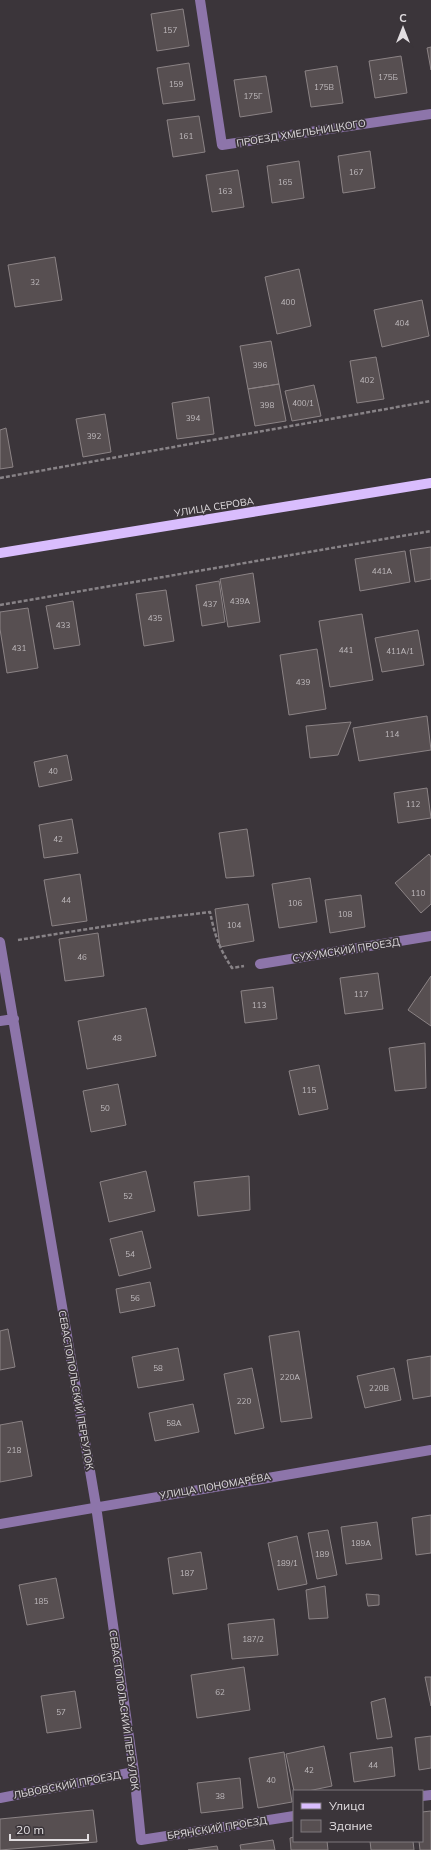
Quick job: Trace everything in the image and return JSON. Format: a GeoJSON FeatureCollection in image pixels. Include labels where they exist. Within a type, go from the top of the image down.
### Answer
{"type":"FeatureCollection","features":[{"type":"Feature","properties":{"kind":"main road","name":"УЛИЦА СЕРОВА"},"geometry":{"type":"LineString","coordinates":[[0,553],[431,483]]}},
{"type":"Feature","properties":{"kind":"street","name":"ПРОЕЗД ХМЕЛЬНИЦКОГО"},"geometry":{"type":"LineString","coordinates":[[200,0],[222,145],[431,114]]}},
{"type":"Feature","properties":{"kind":"street","name":"СУХУМСКИЙ ПРОЕЗД"},"geometry":{"type":"LineString","coordinates":[[260,964],[431,936]]}},
{"type":"Feature","properties":{"kind":"street","name":"СЕВАСТОПОЛЬСКИЙ ПЕРЕУЛОК"},"geometry":{"type":"LineString","coordinates":[[0,942],[96,1506],[134,1772],[141,1840]]}},
{"type":"Feature","properties":{"kind":"street"},"geometry":{"type":"LineString","coordinates":[[0,1021],[14,1019]]}},
{"type":"Feature","properties":{"kind":"street","name":"УЛИЦА ПОНОМАРЁВА"},"geometry":{"type":"LineString","coordinates":[[0,1524],[96,1506],[431,1450]]}},
{"type":"Feature","properties":{"kind":"street","name":"ЛЬВОВСКИЙ ПРОЕЗД"},"geometry":{"type":"LineString","coordinates":[[0,1798],[134,1772]]}},
{"type":"Feature","properties":{"kind":"street","name":"БРЯНСКИЙ ПРОЕЗД"},"geometry":{"type":"LineString","coordinates":[[141,1840],[293,1816]]}},
{"type":"Feature","properties":{"kind":"path"},"geometry":{"type":"LineString","coordinates":[[0,478],[431,401]]}},
{"type":"Feature","properties":{"kind":"path"},"geometry":{"type":"LineString","coordinates":[[0,605],[431,531]]}},
{"type":"Feature","properties":{"kind":"path"},"geometry":{"type":"LineString","coordinates":[[17,940],[145,920],[210,912],[216,940],[232,968],[260,964]]}},
{"type":"Feature","properties":{"kind":"building"},"geometry":{"type":"Polygon","coordinates":[[[183,9],[189,46],[157,51],[151,14],[183,9]]]}},
{"type":"Feature","properties":{"kind":"building"},"geometry":{"type":"Polygon","coordinates":[[[431,47],[431,70],[427,48],[431,47]]]}},
{"type":"Feature","properties":{"kind":"building"},"geometry":{"type":"Polygon","coordinates":[[[401,56],[407,93],[375,98],[369,61],[401,56]]]}},
{"type":"Feature","properties":{"kind":"building"},"geometry":{"type":"Polygon","coordinates":[[[189,63],[195,100],[163,104],[157,68],[189,63]]]}},
{"type":"Feature","properties":{"kind":"building"},"geometry":{"type":"Polygon","coordinates":[[[337,66],[343,103],[311,107],[305,71],[337,66]]]}},
{"type":"Feature","properties":{"kind":"building"},"geometry":{"type":"Polygon","coordinates":[[[266,76],[272,112],[240,117],[234,80],[266,76]]]}},
{"type":"Feature","properties":{"kind":"building"},"geometry":{"type":"Polygon","coordinates":[[[199,116],[205,152],[173,157],[167,120],[199,116]]]}},
{"type":"Feature","properties":{"kind":"building"},"geometry":{"type":"Polygon","coordinates":[[[370,151],[375,188],[343,193],[338,156],[370,151]]]}},
{"type":"Feature","properties":{"kind":"building"},"geometry":{"type":"Polygon","coordinates":[[[299,161],[304,198],[272,203],[267,166],[299,161]]]}},
{"type":"Feature","properties":{"kind":"building"},"geometry":{"type":"Polygon","coordinates":[[[238,170],[244,207],[212,212],[206,175],[238,170]]]}},
{"type":"Feature","properties":{"kind":"building"},"geometry":{"type":"Polygon","coordinates":[[[55,257],[62,300],[15,307],[8,265],[55,257]]]}},
{"type":"Feature","properties":{"kind":"building"},"geometry":{"type":"Polygon","coordinates":[[[299,269],[311,326],[277,334],[265,277],[299,269]]]}},
{"type":"Feature","properties":{"kind":"building"},"geometry":{"type":"Polygon","coordinates":[[[422,300],[429,336],[382,347],[374,310],[422,300]]]}},
{"type":"Feature","properties":{"kind":"building"},"geometry":{"type":"Polygon","coordinates":[[[271,341],[279,384],[248,389],[240,346],[271,341]]]}},
{"type":"Feature","properties":{"kind":"building"},"geometry":{"type":"Polygon","coordinates":[[[376,357],[384,399],[357,403],[350,361],[376,357]]]}},
{"type":"Feature","properties":{"kind":"building"},"geometry":{"type":"Polygon","coordinates":[[[279,384],[286,421],[255,426],[248,389],[279,384]]]}},
{"type":"Feature","properties":{"kind":"building"},"geometry":{"type":"Polygon","coordinates":[[[314,385],[321,416],[292,421],[285,391],[314,385]]]}},
{"type":"Feature","properties":{"kind":"building"},"geometry":{"type":"Polygon","coordinates":[[[209,397],[214,434],[177,439],[172,403],[209,397]]]}},
{"type":"Feature","properties":{"kind":"building"},"geometry":{"type":"Polygon","coordinates":[[[105,414],[111,452],[83,457],[76,419],[105,414]]]}},
{"type":"Feature","properties":{"kind":"building"},"geometry":{"type":"Polygon","coordinates":[[[6,428],[13,467],[0,469],[0,430],[6,428]]]}},
{"type":"Feature","properties":{"kind":"building"},"geometry":{"type":"Polygon","coordinates":[[[431,547],[431,579],[415,582],[410,550],[431,547]]]}},
{"type":"Feature","properties":{"kind":"building"},"geometry":{"type":"Polygon","coordinates":[[[405,551],[410,582],[360,591],[355,559],[405,551]]]}},
{"type":"Feature","properties":{"kind":"building"},"geometry":{"type":"Polygon","coordinates":[[[253,573],[260,622],[228,627],[220,579],[253,573]]]}},
{"type":"Feature","properties":{"kind":"building"},"geometry":{"type":"Polygon","coordinates":[[[219,581],[225,622],[202,626],[196,585],[219,581]]]}},
{"type":"Feature","properties":{"kind":"building"},"geometry":{"type":"Polygon","coordinates":[[[166,590],[174,641],[144,646],[136,594],[166,590]]]}},
{"type":"Feature","properties":{"kind":"building"},"geometry":{"type":"Polygon","coordinates":[[[73,601],[80,645],[54,649],[46,606],[73,601]]]}},
{"type":"Feature","properties":{"kind":"building"},"geometry":{"type":"Polygon","coordinates":[[[28,608],[38,668],[7,673],[0,629],[0,612],[28,608]]]}},
{"type":"Feature","properties":{"kind":"building"},"geometry":{"type":"Polygon","coordinates":[[[362,614],[373,680],[330,687],[319,621],[362,614]]]}},
{"type":"Feature","properties":{"kind":"building"},"geometry":{"type":"Polygon","coordinates":[[[418,630],[424,665],[382,672],[375,638],[418,630]]]}},
{"type":"Feature","properties":{"kind":"building"},"geometry":{"type":"Polygon","coordinates":[[[317,649],[326,709],[289,715],[280,655],[317,649]]]}},
{"type":"Feature","properties":{"kind":"building"},"geometry":{"type":"Polygon","coordinates":[[[427,716],[431,750],[359,761],[353,728],[427,716]]]}},
{"type":"Feature","properties":{"kind":"building"},"geometry":{"type":"Polygon","coordinates":[[[351,722],[338,755],[310,758],[306,726],[351,722]]]}},
{"type":"Feature","properties":{"kind":"building"},"geometry":{"type":"Polygon","coordinates":[[[67,755],[72,780],[39,787],[34,762],[67,755]]]}},
{"type":"Feature","properties":{"kind":"building"},"geometry":{"type":"Polygon","coordinates":[[[427,788],[431,818],[398,823],[394,793],[427,788]]]}},
{"type":"Feature","properties":{"kind":"building"},"geometry":{"type":"Polygon","coordinates":[[[72,819],[78,853],[44,858],[39,825],[72,819]]]}},
{"type":"Feature","properties":{"kind":"building"},"geometry":{"type":"Polygon","coordinates":[[[247,829],[254,876],[226,878],[219,833],[247,829]]]}},
{"type":"Feature","properties":{"kind":"building"},"geometry":{"type":"Polygon","coordinates":[[[429,854],[431,857],[431,904],[421,913],[395,883],[429,854]]]}},
{"type":"Feature","properties":{"kind":"building"},"geometry":{"type":"Polygon","coordinates":[[[80,874],[87,921],[52,926],[44,880],[80,874]]]}},
{"type":"Feature","properties":{"kind":"building"},"geometry":{"type":"Polygon","coordinates":[[[310,878],[317,922],[279,928],[272,884],[310,878]]]}},
{"type":"Feature","properties":{"kind":"building"},"geometry":{"type":"Polygon","coordinates":[[[361,895],[365,927],[330,933],[325,900],[361,895]]]}},
{"type":"Feature","properties":{"kind":"building"},"geometry":{"type":"Polygon","coordinates":[[[248,904],[254,941],[220,947],[215,909],[248,904]]]}},
{"type":"Feature","properties":{"kind":"building"},"geometry":{"type":"Polygon","coordinates":[[[98,933],[104,976],[65,981],[59,939],[98,933]]]}},
{"type":"Feature","properties":{"kind":"building"},"geometry":{"type":"Polygon","coordinates":[[[378,973],[383,1009],[345,1014],[340,978],[378,973]]]}},
{"type":"Feature","properties":{"kind":"building"},"geometry":{"type":"Polygon","coordinates":[[[431,976],[431,1026],[408,1010],[431,976]]]}},
{"type":"Feature","properties":{"kind":"building"},"geometry":{"type":"Polygon","coordinates":[[[273,987],[277,1019],[245,1023],[241,991],[273,987]]]}},
{"type":"Feature","properties":{"kind":"building"},"geometry":{"type":"Polygon","coordinates":[[[146,1008],[156,1056],[87,1069],[78,1021],[146,1008]]]}},
{"type":"Feature","properties":{"kind":"building"},"geometry":{"type":"Polygon","coordinates":[[[425,1043],[426,1088],[395,1091],[389,1048],[425,1043]]]}},
{"type":"Feature","properties":{"kind":"building"},"geometry":{"type":"Polygon","coordinates":[[[319,1065],[328,1109],[299,1115],[289,1071],[319,1065]]]}},
{"type":"Feature","properties":{"kind":"building"},"geometry":{"type":"Polygon","coordinates":[[[118,1084],[126,1125],[91,1132],[83,1091],[118,1084]]]}},
{"type":"Feature","properties":{"kind":"building"},"geometry":{"type":"Polygon","coordinates":[[[146,1171],[155,1211],[109,1222],[100,1182],[146,1171]]]}},
{"type":"Feature","properties":{"kind":"building"},"geometry":{"type":"Polygon","coordinates":[[[249,1176],[250,1210],[198,1216],[194,1182],[249,1176]]]}},
{"type":"Feature","properties":{"kind":"building"},"geometry":{"type":"Polygon","coordinates":[[[142,1231],[151,1268],[119,1276],[110,1239],[142,1231]]]}},
{"type":"Feature","properties":{"kind":"building"},"geometry":{"type":"Polygon","coordinates":[[[150,1282],[155,1306],[120,1313],[116,1289],[150,1282]]]}},
{"type":"Feature","properties":{"kind":"building"},"geometry":{"type":"Polygon","coordinates":[[[8,1329],[15,1367],[0,1370],[0,1331],[8,1329]]]}},
{"type":"Feature","properties":{"kind":"building"},"geometry":{"type":"Polygon","coordinates":[[[299,1331],[312,1418],[281,1422],[269,1336],[299,1331]]]}},
{"type":"Feature","properties":{"kind":"building"},"geometry":{"type":"Polygon","coordinates":[[[178,1348],[184,1380],[138,1388],[132,1357],[178,1348]]]}},
{"type":"Feature","properties":{"kind":"building"},"geometry":{"type":"Polygon","coordinates":[[[431,1356],[431,1396],[413,1399],[407,1360],[431,1356]]]}},
{"type":"Feature","properties":{"kind":"building"},"geometry":{"type":"Polygon","coordinates":[[[252,1368],[264,1428],[235,1434],[224,1374],[252,1368]]]}},
{"type":"Feature","properties":{"kind":"building"},"geometry":{"type":"Polygon","coordinates":[[[394,1368],[401,1400],[365,1408],[357,1376],[394,1368]]]}},
{"type":"Feature","properties":{"kind":"building"},"geometry":{"type":"Polygon","coordinates":[[[193,1404],[199,1432],[155,1441],[149,1413],[193,1404]]]}},
{"type":"Feature","properties":{"kind":"building"},"geometry":{"type":"Polygon","coordinates":[[[22,1421],[32,1476],[0,1482],[0,1425],[22,1421]]]}},
{"type":"Feature","properties":{"kind":"building"},"geometry":{"type":"Polygon","coordinates":[[[431,1515],[431,1553],[416,1555],[412,1518],[431,1515]]]}},
{"type":"Feature","properties":{"kind":"building"},"geometry":{"type":"Polygon","coordinates":[[[377,1522],[382,1559],[346,1564],[341,1527],[377,1522]]]}},
{"type":"Feature","properties":{"kind":"building"},"geometry":{"type":"Polygon","coordinates":[[[328,1530],[337,1575],[317,1579],[308,1533],[328,1530]]]}},
{"type":"Feature","properties":{"kind":"building"},"geometry":{"type":"Polygon","coordinates":[[[297,1536],[307,1584],[278,1590],[268,1543],[297,1536]]]}},
{"type":"Feature","properties":{"kind":"building"},"geometry":{"type":"Polygon","coordinates":[[[201,1552],[207,1589],[173,1594],[168,1558],[201,1552]]]}},
{"type":"Feature","properties":{"kind":"building"},"geometry":{"type":"Polygon","coordinates":[[[56,1578],[64,1618],[27,1625],[19,1585],[56,1578]]]}},
{"type":"Feature","properties":{"kind":"building"},"geometry":{"type":"Polygon","coordinates":[[[325,1586],[328,1618],[309,1619],[306,1590],[325,1586]]]}},
{"type":"Feature","properties":{"kind":"building"},"geometry":{"type":"Polygon","coordinates":[[[366,1594],[379,1595],[379,1605],[368,1606],[366,1594]]]}},
{"type":"Feature","properties":{"kind":"building"},"geometry":{"type":"Polygon","coordinates":[[[274,1619],[278,1655],[232,1659],[228,1624],[274,1619]]]}},
{"type":"Feature","properties":{"kind":"building"},"geometry":{"type":"Polygon","coordinates":[[[244,1667],[250,1710],[197,1718],[191,1675],[244,1667]]]}},
{"type":"Feature","properties":{"kind":"building"},"geometry":{"type":"Polygon","coordinates":[[[425,1677],[431,1677],[431,1706],[425,1677]]]}},
{"type":"Feature","properties":{"kind":"building"},"geometry":{"type":"Polygon","coordinates":[[[75,1691],[81,1728],[47,1733],[41,1696],[75,1691]]]}},
{"type":"Feature","properties":{"kind":"building"},"geometry":{"type":"Polygon","coordinates":[[[385,1698],[392,1737],[377,1739],[371,1702],[385,1698]]]}},
{"type":"Feature","properties":{"kind":"building"},"geometry":{"type":"Polygon","coordinates":[[[431,1736],[431,1768],[419,1770],[415,1738],[431,1736]]]}},
{"type":"Feature","properties":{"kind":"building"},"geometry":{"type":"Polygon","coordinates":[[[324,1746],[332,1786],[313,1790],[294,1790],[286,1754],[324,1746]]]}},
{"type":"Feature","properties":{"kind":"building"},"geometry":{"type":"Polygon","coordinates":[[[392,1747],[395,1776],[354,1782],[350,1753],[392,1747]]]}},
{"type":"Feature","properties":{"kind":"building"},"geometry":{"type":"Polygon","coordinates":[[[284,1752],[292,1802],[258,1808],[249,1758],[284,1752]]]}},
{"type":"Feature","properties":{"kind":"building"},"geometry":{"type":"Polygon","coordinates":[[[240,1778],[243,1808],[201,1813],[197,1783],[240,1778]]]}},
{"type":"Feature","properties":{"kind":"building"},"geometry":{"type":"Polygon","coordinates":[[[93,1810],[97,1842],[0,1850],[0,1819],[93,1810]]]}},
{"type":"Feature","properties":{"kind":"building"},"geometry":{"type":"Polygon","coordinates":[[[431,1811],[431,1850],[420,1850],[419,1842],[423,1842],[423,1812],[431,1811]]]}},
{"type":"Feature","properties":{"kind":"building"},"geometry":{"type":"Polygon","coordinates":[[[293,1837],[293,1842],[327,1842],[328,1850],[291,1850],[290,1838],[293,1837]]]}},
{"type":"Feature","properties":{"kind":"building"},"geometry":{"type":"Polygon","coordinates":[[[273,1840],[275,1850],[241,1850],[240,1845],[273,1840]]]}},
{"type":"Feature","properties":{"kind":"building"},"geometry":{"type":"Polygon","coordinates":[[[370,1842],[413,1842],[414,1850],[371,1850],[370,1842]]]}},
{"type":"Feature","properties":{"kind":"building"},"geometry":{"type":"Polygon","coordinates":[[[217,1846],[218,1850],[188,1850],[217,1846]]]}}]}
